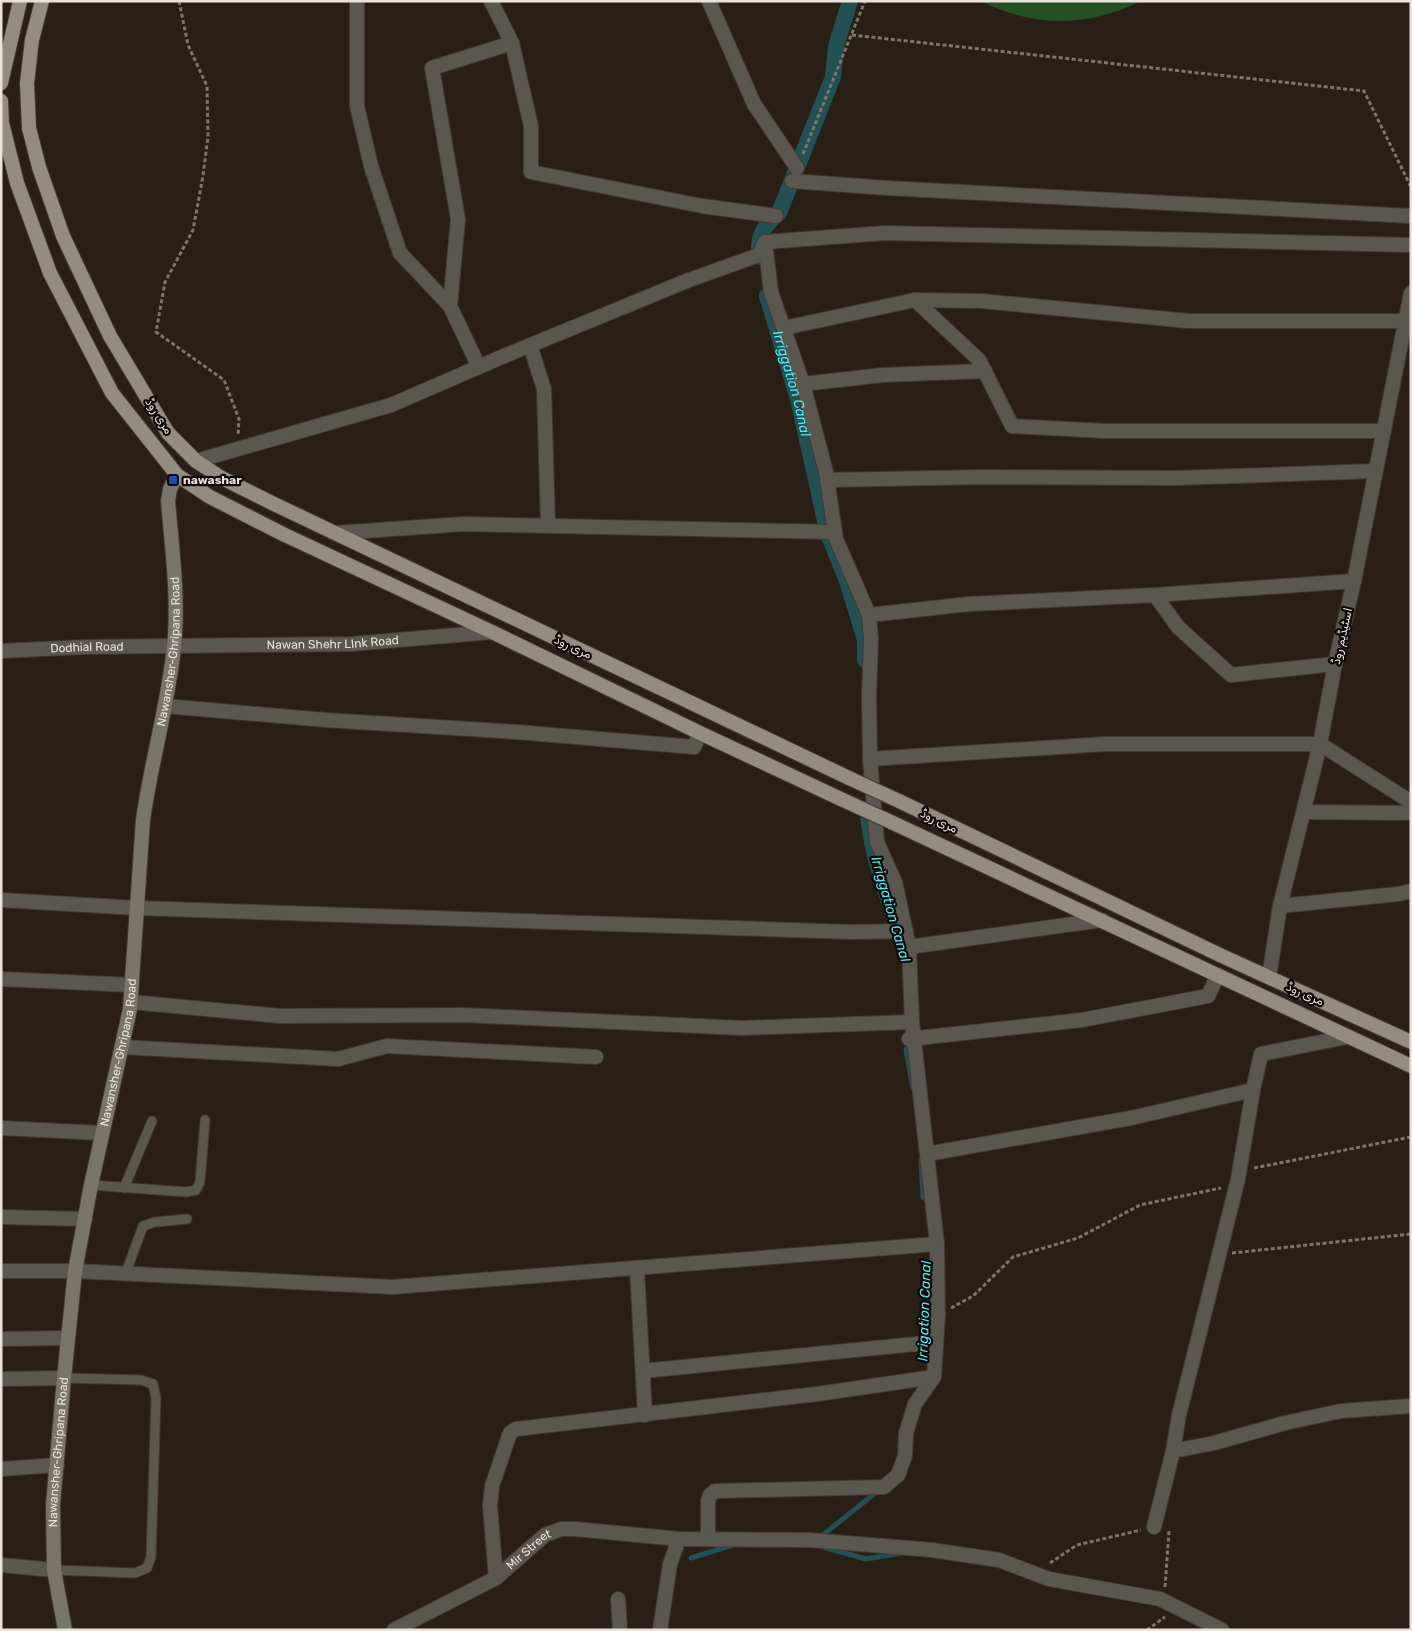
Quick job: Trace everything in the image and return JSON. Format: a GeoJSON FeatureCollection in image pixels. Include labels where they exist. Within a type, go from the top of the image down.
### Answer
{"type":"FeatureCollection","features":[{"type":"Feature","properties":{"kind":"main road"},"geometry":{"type":"LineString","coordinates":[[1,83],[20,1]]}},
{"type":"Feature","properties":{"kind":"main road","name":"مری روڈ"},"geometry":{"type":"LineString","coordinates":[[42,1],[32,40],[27,83],[29,128],[39,167],[63,236],[110,336],[168,433],[196,461],[220,478],[335,533],[1125,909],[1411,1042]]}},
{"type":"Feature","properties":{"kind":"main road","name":"مری روڈ"},"geometry":{"type":"LineString","coordinates":[[1,101],[2,123],[17,183],[50,273],[112,393],[177,475],[210,497],[285,535],[492,632],[700,733],[1411,1066]]}},
{"type":"Feature","properties":{"kind":"main road","name":"Nawansher-Ghripana Road"},"geometry":{"type":"LineString","coordinates":[[66,1630],[54,1570],[53,1505],[64,1378],[75,1272],[91,1185],[131,1002],[145,803],[165,706],[174,645],[175,620],[168,501],[170,489],[177,475]]}},
{"type":"Feature","properties":{"kind":"main road"},"geometry":{"type":"LineString","coordinates":[[1117,927],[1125,909]]}},
{"type":"Feature","properties":{"kind":"street"},"geometry":{"type":"LineString","coordinates":[[357,1],[357,106],[371,166],[400,253],[450,306],[479,367]]}},
{"type":"Feature","properties":{"kind":"street"},"geometry":{"type":"LineString","coordinates":[[491,1],[512,43],[531,126],[531,172],[702,206],[776,216]]}},
{"type":"Feature","properties":{"kind":"street"},"geometry":{"type":"LineString","coordinates":[[709,1],[754,104],[795,174],[887,188],[1411,216]]}},
{"type":"Feature","properties":{"kind":"street"},"geometry":{"type":"LineString","coordinates":[[450,306],[458,219],[432,68],[512,43]]}},
{"type":"Feature","properties":{"kind":"street"},"geometry":{"type":"LineString","coordinates":[[765,242],[884,233],[1411,245]]}},
{"type":"Feature","properties":{"kind":"street"},"geometry":{"type":"LineString","coordinates":[[196,461],[391,405],[530,345],[689,280],[759,255],[765,242]]}},
{"type":"Feature","properties":{"kind":"street"},"geometry":{"type":"LineString","coordinates":[[708,1540],[708,1501],[710,1495],[715,1491],[884,1487],[898,1475],[905,1456],[906,1433],[915,1404],[934,1377],[938,1315],[937,1244],[912,1039],[909,947],[896,882],[877,842],[870,759],[868,696],[871,639],[869,615],[836,539],[827,480],[803,384],[771,292],[765,242]]}},
{"type":"Feature","properties":{"kind":"street","name":"اسٹیڈیم روڈ"},"geometry":{"type":"LineString","coordinates":[[1269,977],[1280,906],[1320,744],[1411,293]]}},
{"type":"Feature","properties":{"kind":"street"},"geometry":{"type":"LineString","coordinates":[[784,328],[914,300],[981,300],[1189,320],[1405,321]]}},
{"type":"Feature","properties":{"kind":"street"},"geometry":{"type":"LineString","coordinates":[[914,300],[979,360],[1012,426],[1105,431],[1384,431]]}},
{"type":"Feature","properties":{"kind":"street"},"geometry":{"type":"LineString","coordinates":[[530,345],[544,389],[544,445],[548,525]]}},
{"type":"Feature","properties":{"kind":"street"},"geometry":{"type":"LineString","coordinates":[[803,384],[883,374],[985,371]]}},
{"type":"Feature","properties":{"kind":"street"},"geometry":{"type":"LineString","coordinates":[[827,480],[986,477],[1177,478],[1375,471]]}},
{"type":"Feature","properties":{"kind":"street"},"geometry":{"type":"LineString","coordinates":[[335,533],[464,524],[835,532]]}},
{"type":"Feature","properties":{"kind":"street"},"geometry":{"type":"LineString","coordinates":[[869,615],[969,604],[1155,595],[1354,582]]}},
{"type":"Feature","properties":{"kind":"street"},"geometry":{"type":"LineString","coordinates":[[1155,595],[1178,627],[1231,675],[1335,664]]}},
{"type":"Feature","properties":{"kind":"street","name":"Nawan Shehr LInk Road"},"geometry":{"type":"LineString","coordinates":[[174,645],[351,644],[492,632]]}},
{"type":"Feature","properties":{"kind":"street","name":"Dodhial Road"},"geometry":{"type":"LineString","coordinates":[[1,651],[174,645]]}},
{"type":"Feature","properties":{"kind":"street"},"geometry":{"type":"LineString","coordinates":[[165,706],[326,720],[517,732],[694,747],[700,733]]}},
{"type":"Feature","properties":{"kind":"street"},"geometry":{"type":"LineString","coordinates":[[870,759],[1106,744],[1320,744],[1411,802]]}},
{"type":"Feature","properties":{"kind":"street"},"geometry":{"type":"LineString","coordinates":[[1304,812],[1411,813]]}},
{"type":"Feature","properties":{"kind":"street"},"geometry":{"type":"LineString","coordinates":[[1280,906],[1399,894],[1411,891]]}},
{"type":"Feature","properties":{"kind":"street"},"geometry":{"type":"LineString","coordinates":[[1,900],[137,908],[845,932],[906,931]]}},
{"type":"Feature","properties":{"kind":"street"},"geometry":{"type":"LineString","coordinates":[[909,947],[1102,920]]}},
{"type":"Feature","properties":{"kind":"street"},"geometry":{"type":"LineString","coordinates":[[912,1039],[1082,1020],[1208,996],[1218,975]]}},
{"type":"Feature","properties":{"kind":"street"},"geometry":{"type":"LineString","coordinates":[[1,979],[132,985]]}},
{"type":"Feature","properties":{"kind":"street"},"geometry":{"type":"LineString","coordinates":[[131,1002],[280,1016],[464,1015],[742,1028],[912,1022]]}},
{"type":"Feature","properties":{"kind":"street"},"geometry":{"type":"LineString","coordinates":[[1154,1527],[1173,1451],[1179,1415],[1238,1178],[1261,1054],[1347,1037]]}},
{"type":"Feature","properties":{"kind":"street"},"geometry":{"type":"LineString","coordinates":[[122,1047],[338,1059],[387,1046],[596,1057]]}},
{"type":"Feature","properties":{"kind":"street"},"geometry":{"type":"LineString","coordinates":[[927,1154],[1131,1118],[1253,1090]]}},
{"type":"Feature","properties":{"kind":"street"},"geometry":{"type":"LineString","coordinates":[[1,1128],[102,1133]]}},
{"type":"Feature","properties":{"kind":"street"},"geometry":{"type":"LineString","coordinates":[[1,1217],[85,1219]]}},
{"type":"Feature","properties":{"kind":"street"},"geometry":{"type":"LineString","coordinates":[[1,1271],[125,1274],[393,1287],[937,1244]]}},
{"type":"Feature","properties":{"kind":"street"},"geometry":{"type":"LineString","coordinates":[[637,1269],[645,1415]]}},
{"type":"Feature","properties":{"kind":"street"},"geometry":{"type":"LineString","coordinates":[[1,1339],[68,1338]]}},
{"type":"Feature","properties":{"kind":"street"},"geometry":{"type":"LineString","coordinates":[[643,1371],[936,1342]]}},
{"type":"Feature","properties":{"kind":"street"},"geometry":{"type":"LineString","coordinates":[[496,1578],[490,1506],[492,1486],[510,1433],[516,1428],[645,1415],[817,1394],[934,1377]]}},
{"type":"Feature","properties":{"kind":"street"},"geometry":{"type":"LineString","coordinates":[[1,1380],[64,1378]]}},
{"type":"Feature","properties":{"kind":"street"},"geometry":{"type":"LineString","coordinates":[[1173,1451],[1214,1443],[1285,1423],[1341,1411],[1411,1406]]}},
{"type":"Feature","properties":{"kind":"street"},"geometry":{"type":"LineString","coordinates":[[1,1469],[57,1465]]}},
{"type":"Feature","properties":{"kind":"street","name":"Mir Street"},"geometry":{"type":"LineString","coordinates":[[394,1630],[496,1578],[545,1535],[561,1529],[679,1539],[810,1540],[932,1550],[999,1560],[1049,1579],[1163,1601],[1222,1630]]}},
{"type":"Feature","properties":{"kind":"street"},"geometry":{"type":"LineString","coordinates":[[660,1630],[670,1564],[679,1539]]}},
{"type":"Feature","properties":{"kind":"street"},"geometry":{"type":"LineString","coordinates":[[1,1565],[54,1570]]}},
{"type":"Feature","properties":{"kind":"street"},"geometry":{"type":"LineString","coordinates":[[618,1599],[620,1630]]}},
{"type":"Feature","properties":{"kind":"lane"},"geometry":{"type":"LineString","coordinates":[[91,1185],[186,1192],[196,1190],[200,1182],[204,1120]]}},
{"type":"Feature","properties":{"kind":"lane"},"geometry":{"type":"LineString","coordinates":[[124,1188],[152,1121]]}},
{"type":"Feature","properties":{"kind":"lane"},"geometry":{"type":"LineString","coordinates":[[125,1274],[143,1226],[156,1222],[187,1219]]}},
{"type":"Feature","properties":{"kind":"lane"},"geometry":{"type":"LineString","coordinates":[[54,1570],[135,1573],[147,1568],[151,1557],[156,1398],[153,1384],[141,1380],[64,1378]]}},
{"type":"Feature","properties":{"kind":"path"},"geometry":{"type":"LineString","coordinates":[[179,1],[188,45],[207,86],[208,136],[193,230],[165,282],[156,332],[224,380],[238,418],[237,449]]}},
{"type":"Feature","properties":{"kind":"path"},"geometry":{"type":"LineString","coordinates":[[795,174],[865,1]]}},
{"type":"Feature","properties":{"kind":"path"},"geometry":{"type":"LineString","coordinates":[[852,36],[1364,91],[1411,188]]}},
{"type":"Feature","properties":{"kind":"path"},"geometry":{"type":"LineString","coordinates":[[938,1315],[973,1296],[1013,1257],[1078,1238],[1140,1205],[1238,1178],[1411,1137]]}},
{"type":"Feature","properties":{"kind":"path"},"geometry":{"type":"LineString","coordinates":[[1219,1255],[1411,1234]]}},
{"type":"Feature","properties":{"kind":"path"},"geometry":{"type":"LineString","coordinates":[[1035,1574],[1077,1545],[1154,1527],[1170,1526],[1163,1601]]}},
{"type":"Feature","properties":{"kind":"path"},"geometry":{"type":"LineString","coordinates":[[1147,1630],[1178,1608]]}},
{"type":"Feature","properties":{"kind":"green space"},"geometry":{"type":"Polygon","coordinates":[[[981,1],[1141,1],[1122,10],[1102,16],[1082,20],[1061,21],[1021,16],[981,1]]]}},
{"type":"Feature","properties":{"kind":"waterway","name":"Irriggation Canal"},"geometry":{"type":"LineString","coordinates":[[760,257],[759,244],[762,232],[779,213],[833,77],[836,46],[850,1]]}},
{"type":"Feature","properties":{"kind":"waterway","name":"Irriggation Canal"},"geometry":{"type":"LineString","coordinates":[[767,296],[798,399],[828,534],[847,581],[865,640],[865,660]]}},
{"type":"Feature","properties":{"kind":"waterway","name":"Irriggation Canal"},"geometry":{"type":"LineString","coordinates":[[868,813],[877,862],[903,944]]}},
{"type":"Feature","properties":{"kind":"waterway","name":"Irrigation Canal"},"geometry":{"type":"LineString","coordinates":[[911,1041],[906,1050],[913,1088]]}},
{"type":"Feature","properties":{"kind":"waterway","name":"Irrigation Canal"},"geometry":{"type":"LineString","coordinates":[[921,1159],[923,1197],[929,1203]]}},
{"type":"Feature","properties":{"kind":"waterway","name":"Irrigation Canal"},"geometry":{"type":"LineString","coordinates":[[819,1538],[879,1490]]}},
{"type":"Feature","properties":{"kind":"waterway","name":"Irrigation Canal"},"geometry":{"type":"LineString","coordinates":[[691,1558],[733,1545]]}},
{"type":"Feature","properties":{"kind":"waterway","name":"Irrigation Canal"},"geometry":{"type":"LineString","coordinates":[[823,1547],[866,1559],[902,1553]]}},
{"type":"Feature","properties":{"kind":"place","name":"nawashar"},"geometry":{"type":"Point","coordinates":[173,480]}}]}
